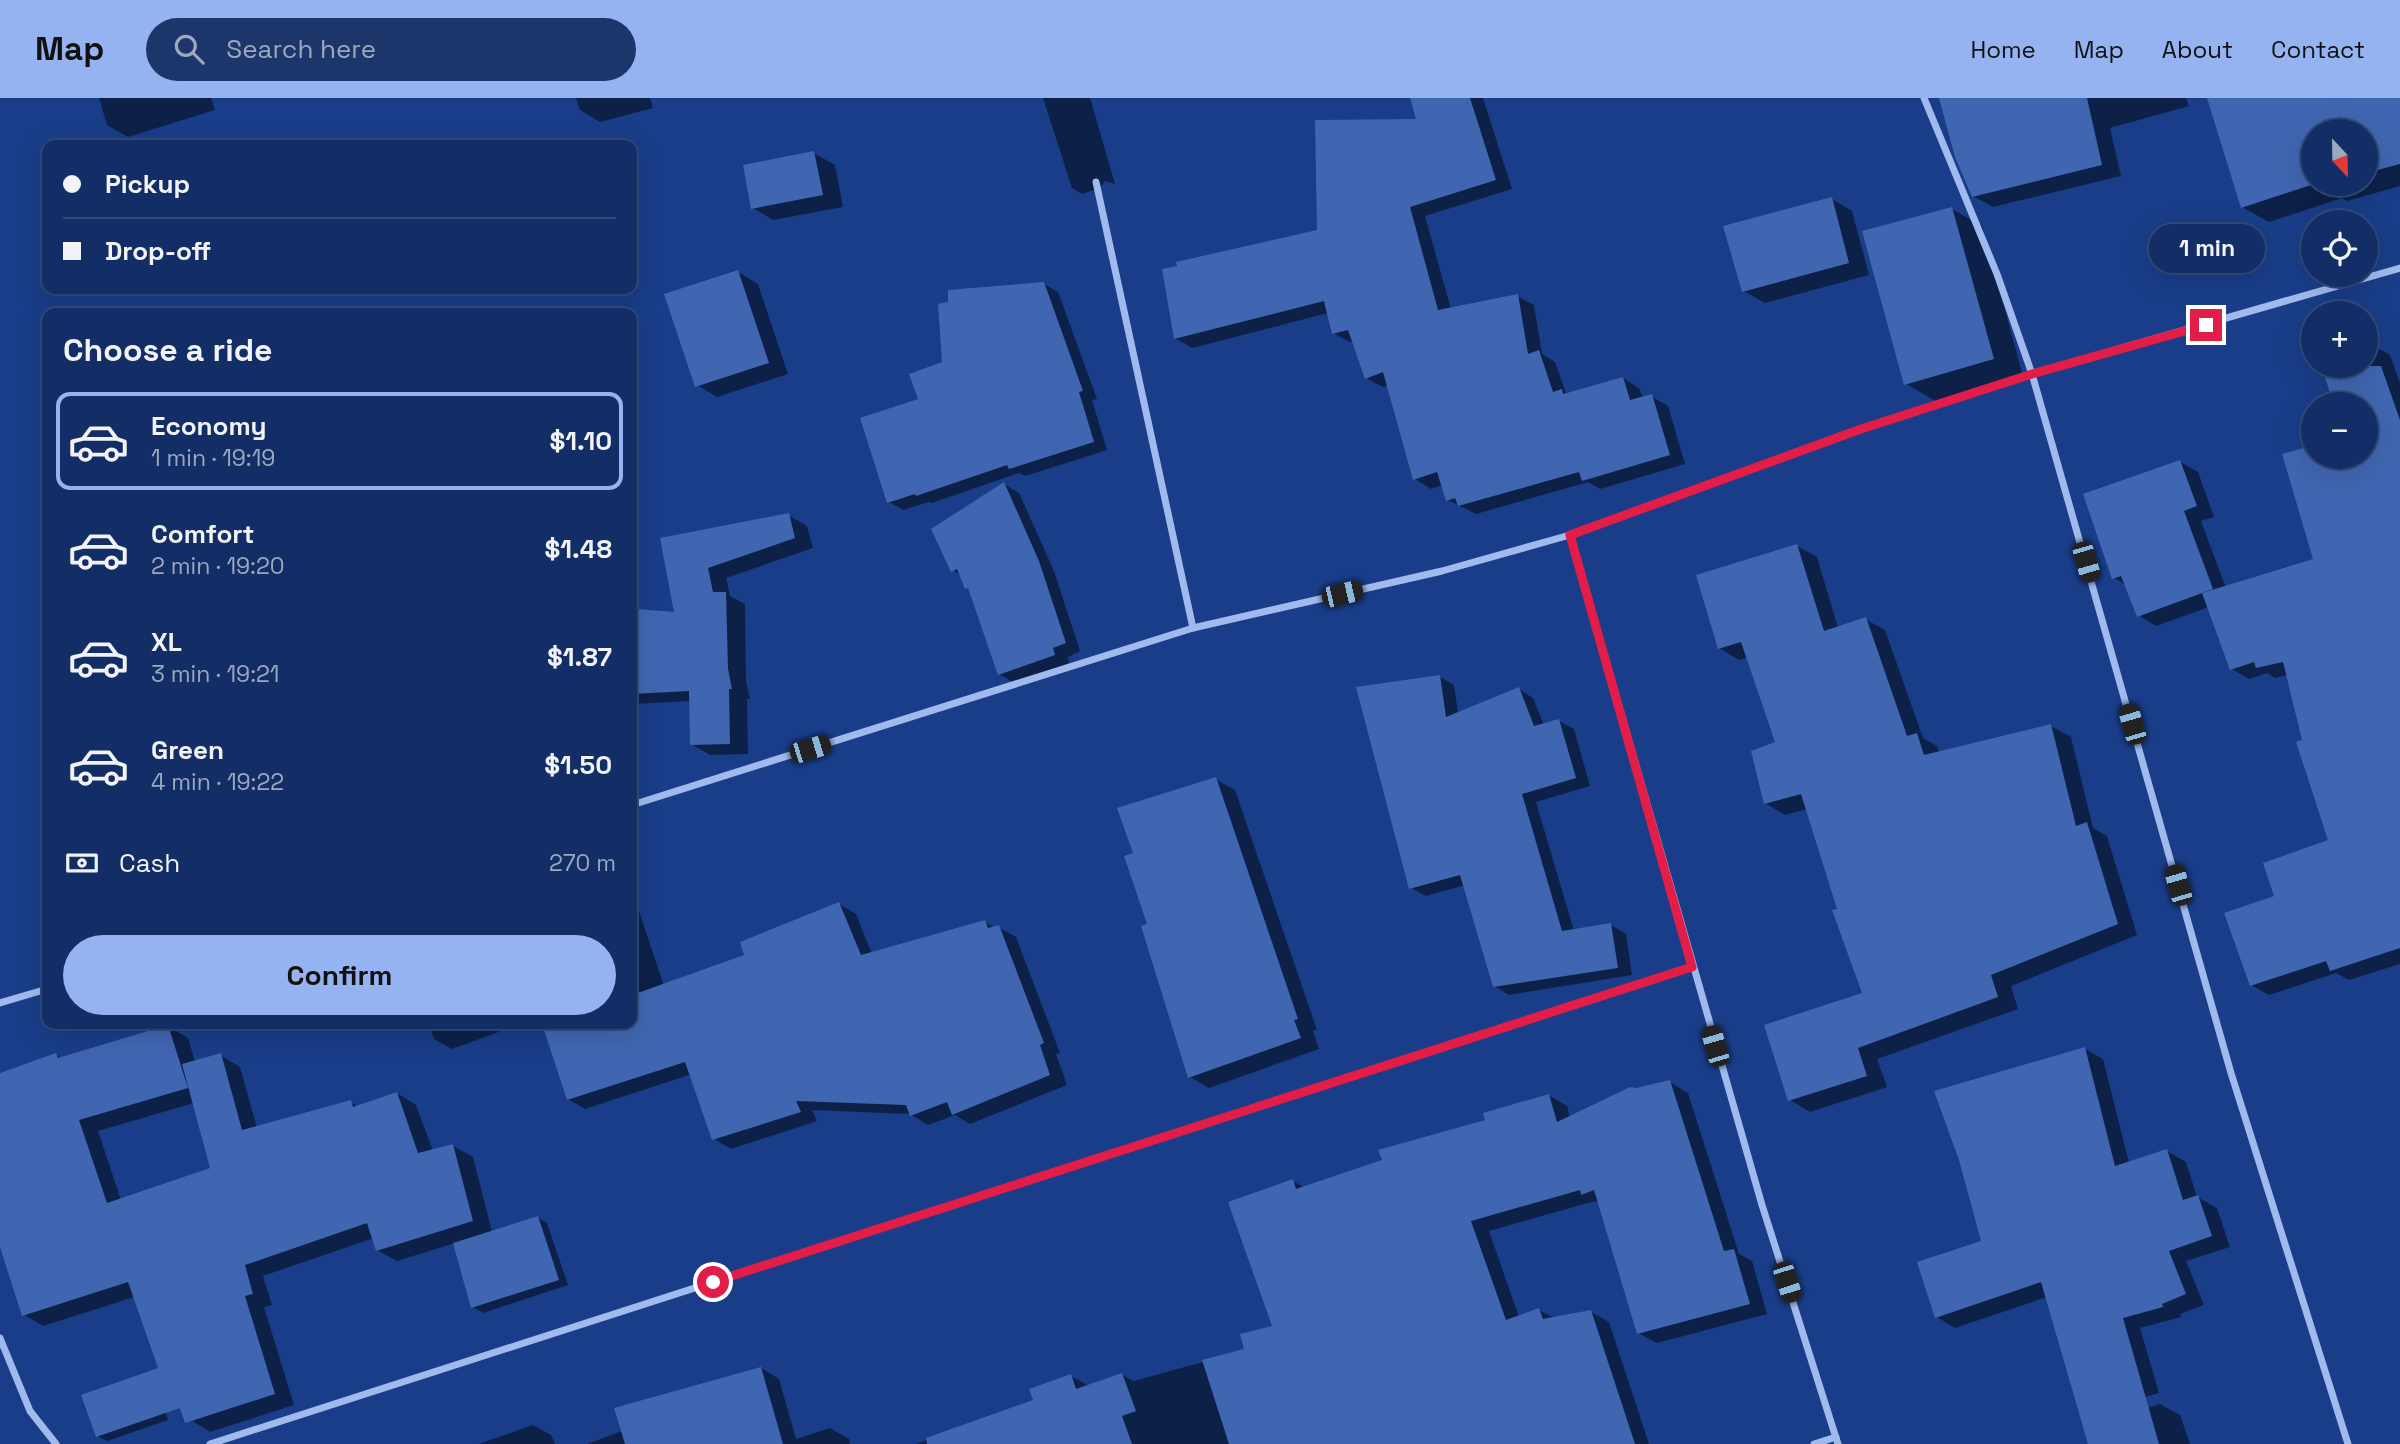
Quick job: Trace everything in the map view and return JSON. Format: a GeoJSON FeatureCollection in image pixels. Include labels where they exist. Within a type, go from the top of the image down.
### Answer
{"type":"FeatureCollection","features":[{"type":"Feature","properties":{"kind":"street"},"geometry":{"type":"LineString","coordinates":[[1924,98],[1997,274],[2032,374],[2231,1073],[2348,1444]]}},
{"type":"Feature","properties":{"kind":"street"},"geometry":{"type":"LineString","coordinates":[[1096,182],[1194,628]]}},
{"type":"Feature","properties":{"kind":"street"},"geometry":{"type":"LineString","coordinates":[[637,803],[1194,628],[1442,571],[1570,535],[1861,429],[2032,374],[2400,268]]}},
{"type":"Feature","properties":{"kind":"street"},"geometry":{"type":"LineString","coordinates":[[1570,535],[1762,1205],[1837,1441],[1814,1444]]}},
{"type":"Feature","properties":{"kind":"street"},"geometry":{"type":"LineString","coordinates":[[211,1444],[1692,967]]}},
{"type":"Feature","properties":{"kind":"street"},"geometry":{"type":"LineString","coordinates":[[0,1003],[42,990]]}},
{"type":"Feature","properties":{"kind":"street"},"geometry":{"type":"LineString","coordinates":[[0,1338],[30,1411],[56,1444]]}},
{"type":"Feature","properties":{"kind":"building"},"geometry":{"type":"Polygon","coordinates":[[[1410,98],[1470,98],[1496,180],[1410,207],[1438,310],[1518,294],[1528,354],[1539,350],[1553,392],[1562,389],[1563,394],[1623,377],[1630,400],[1652,394],[1670,455],[1582,481],[1579,472],[1458,506],[1455,498],[1446,501],[1437,472],[1413,480],[1383,372],[1365,379],[1348,330],[1332,334],[1324,301],[1174,339],[1162,269],[1177,266],[1176,262],[1317,230],[1315,120],[1416,119],[1410,98]]]}},
{"type":"Feature","properties":{"kind":"building"},"geometry":{"type":"Polygon","coordinates":[[[1939,98],[2087,98],[2102,165],[1972,197],[1955,157],[1939,98]]]}},
{"type":"Feature","properties":{"kind":"building"},"geometry":{"type":"Polygon","coordinates":[[[2207,98],[2400,98],[2400,164],[2378,170],[2378,119],[2301,119],[2301,188],[2241,208],[2207,98]]]}},
{"type":"Feature","properties":{"kind":"building"},"geometry":{"type":"Polygon","coordinates":[[[814,151],[823,195],[751,209],[743,165],[814,151]]]}},
{"type":"Feature","properties":{"kind":"building"},"geometry":{"type":"Polygon","coordinates":[[[1832,197],[1849,263],[1742,292],[1723,226],[1832,197]]]}},
{"type":"Feature","properties":{"kind":"building"},"geometry":{"type":"Polygon","coordinates":[[[1952,207],[1994,359],[1904,385],[1862,231],[1952,207]]]}},
{"type":"Feature","properties":{"kind":"building"},"geometry":{"type":"Polygon","coordinates":[[[738,270],[769,363],[695,387],[664,294],[738,270]]]}},
{"type":"Feature","properties":{"kind":"building"},"geometry":{"type":"Polygon","coordinates":[[[1044,282],[1083,391],[1079,392],[1094,442],[1009,469],[1007,465],[887,503],[860,418],[918,399],[909,374],[942,362],[938,304],[948,302],[948,290],[1044,282]]]}},
{"type":"Feature","properties":{"kind":"building"},"geometry":{"type":"Polygon","coordinates":[[[2378,366],[2381,366],[2400,420],[2400,948],[2330,971],[2326,961],[2250,986],[2224,913],[2274,896],[2263,863],[2328,840],[2296,742],[2302,740],[2283,662],[2256,668],[2254,662],[2230,670],[2202,593],[2313,559],[2282,454],[2301,449],[2301,469],[2378,469],[2378,392],[2330,392],[2325,378],[2378,378],[2378,366]]]}},
{"type":"Feature","properties":{"kind":"building"},"geometry":{"type":"Polygon","coordinates":[[[2180,460],[2197,506],[2184,511],[2213,589],[2137,617],[2121,576],[2112,579],[2083,494],[2180,460]]]}},
{"type":"Feature","properties":{"kind":"building"},"geometry":{"type":"Polygon","coordinates":[[[1004,482],[1039,561],[1066,643],[1053,648],[1055,655],[998,675],[968,588],[965,589],[957,569],[951,572],[931,529],[1004,482]]]}},
{"type":"Feature","properties":{"kind":"building"},"geometry":{"type":"Polygon","coordinates":[[[789,513],[795,538],[708,568],[713,592],[726,592],[728,669],[732,689],[729,689],[730,744],[690,745],[689,691],[637,694],[637,609],[674,612],[660,538],[789,513]]]}},
{"type":"Feature","properties":{"kind":"building"},"geometry":{"type":"Polygon","coordinates":[[[1797,544],[1824,631],[1866,617],[1907,736],[1917,733],[1924,755],[2051,724],[2076,826],[2087,822],[2118,924],[1991,975],[1998,997],[1858,1048],[1867,1076],[1788,1101],[1764,1025],[1862,993],[1832,910],[1837,909],[1801,794],[1764,804],[1751,751],[1775,742],[1741,642],[1718,649],[1696,575],[1797,544]]]}},
{"type":"Feature","properties":{"kind":"building"},"geometry":{"type":"Polygon","coordinates":[[[1440,675],[1446,717],[1519,687],[1534,726],[1559,719],[1576,778],[1522,794],[1562,931],[1611,923],[1618,968],[1493,987],[1460,875],[1409,889],[1356,687],[1440,675]]]}},
{"type":"Feature","properties":{"kind":"building"},"geometry":{"type":"Polygon","coordinates":[[[1216,777],[1298,1019],[1294,1020],[1301,1038],[1188,1078],[1141,926],[1147,924],[1124,856],[1133,853],[1117,808],[1216,777]]]}},
{"type":"Feature","properties":{"kind":"building"},"geometry":{"type":"Polygon","coordinates":[[[839,902],[861,955],[985,920],[988,928],[999,925],[1044,1043],[1040,1045],[1050,1075],[952,1115],[947,1102],[910,1116],[906,1105],[796,1101],[801,1112],[712,1140],[685,1062],[567,1100],[544,1029],[637,1029],[637,993],[744,955],[740,942],[839,902]]]}},
{"type":"Feature","properties":{"kind":"building"},"geometry":{"type":"Polygon","coordinates":[[[155,1029],[169,1029],[188,1088],[79,1120],[107,1203],[210,1168],[182,1064],[221,1053],[242,1130],[351,1100],[353,1107],[397,1092],[418,1153],[453,1144],[473,1221],[376,1251],[367,1223],[245,1265],[253,1294],[245,1296],[275,1394],[185,1423],[180,1408],[96,1437],[81,1395],[158,1368],[128,1282],[22,1316],[0,1247],[0,1073],[56,1053],[58,1058],[155,1029]]]}},
{"type":"Feature","properties":{"kind":"building"},"geometry":{"type":"Polygon","coordinates":[[[2085,1047],[2115,1166],[2167,1149],[2183,1200],[2198,1195],[2212,1236],[2169,1251],[2186,1294],[2162,1304],[2163,1307],[2123,1318],[2159,1444],[2088,1444],[2041,1282],[1935,1318],[1917,1262],[1981,1241],[1959,1160],[1934,1091],[2085,1047]]]}},
{"type":"Feature","properties":{"kind":"building"},"geometry":{"type":"Polygon","coordinates":[[[1670,1080],[1724,1251],[1734,1249],[1750,1304],[1637,1334],[1594,1190],[1581,1195],[1580,1190],[1471,1221],[1506,1320],[1539,1308],[1543,1319],[1591,1310],[1635,1444],[1229,1444],[1202,1360],[1244,1349],[1240,1334],[1272,1326],[1228,1202],[1293,1179],[1296,1189],[1382,1160],[1378,1150],[1485,1120],[1483,1113],[1549,1094],[1557,1122],[1630,1087],[1670,1080]]]}},
{"type":"Feature","properties":{"kind":"building"},"geometry":{"type":"Polygon","coordinates":[[[538,1216],[559,1280],[471,1308],[453,1243],[538,1216]]]}},
{"type":"Feature","properties":{"kind":"building"},"geometry":{"type":"Polygon","coordinates":[[[761,1367],[783,1444],[625,1444],[614,1408],[761,1367]]]}},
{"type":"Feature","properties":{"kind":"building"},"geometry":{"type":"Polygon","coordinates":[[[1122,1373],[1136,1411],[1122,1416],[1132,1444],[927,1444],[926,1438],[1033,1400],[1029,1389],[1071,1374],[1076,1389],[1122,1373]]]}},
{"type":"Feature","properties":{"kind":"route"},"geometry":{"type":"LineString","coordinates":[[713,1282],[1692,967],[1570,535],[1861,429],[2032,374],[2206,325]]}}]}
